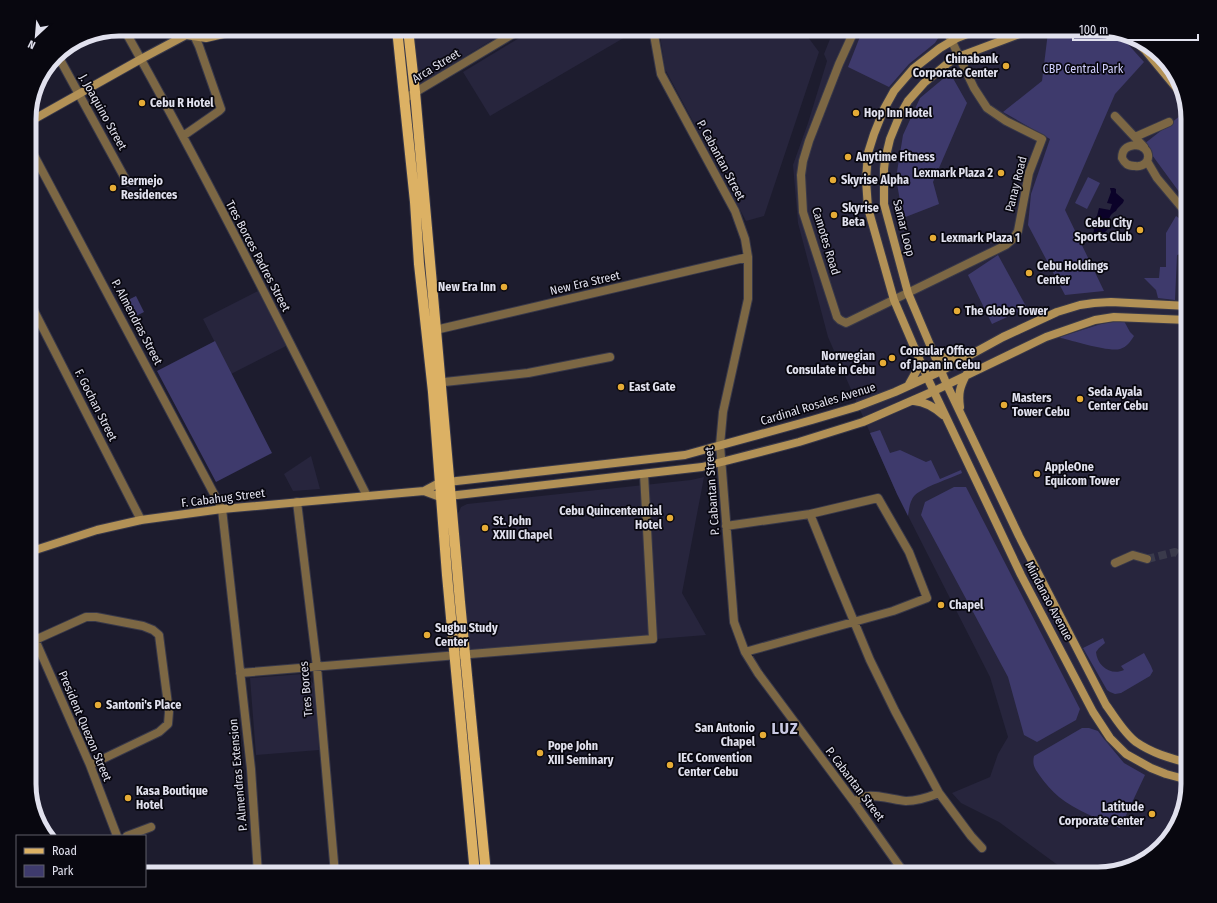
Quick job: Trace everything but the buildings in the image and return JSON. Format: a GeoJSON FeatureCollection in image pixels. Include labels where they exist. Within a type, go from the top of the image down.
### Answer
{"type":"FeatureCollection","features":[{"type":"Feature","properties":{"kind":"main road"},"geometry":{"type":"LineString","coordinates":[[36,118],[184,36]]}},
{"type":"Feature","properties":{"kind":"main road"},"geometry":{"type":"LineString","coordinates":[[202,36],[206,38],[215,36]]}},
{"type":"Feature","properties":{"kind":"main road"},"geometry":{"type":"LineString","coordinates":[[398,36],[415,205],[419,264],[431,331]]}},
{"type":"Feature","properties":{"kind":"main road"},"geometry":{"type":"LineString","coordinates":[[409,36],[415,92],[431,331],[445,482],[451,496],[485,867]]}},
{"type":"Feature","properties":{"kind":"main road"},"geometry":{"type":"LineString","coordinates":[[934,391],[894,300],[868,208],[866,180],[868,153],[884,109],[894,92],[913,69],[940,48],[964,36]]}},
{"type":"Feature","properties":{"kind":"main road","name":"Samar Loop"},"geometry":{"type":"LineString","coordinates":[[947,385],[908,293],[884,204],[885,160],[890,139],[899,117],[908,101],[924,82],[958,57],[1014,36]]}},
{"type":"Feature","properties":{"kind":"main road"},"geometry":{"type":"LineString","coordinates":[[1147,52],[1173,84]]}},
{"type":"Feature","properties":{"kind":"main road","name":"Cardinal Rosales Avenue"},"geometry":{"type":"LineString","coordinates":[[445,482],[685,455],[812,420],[895,392],[941,371],[1003,337],[1051,315],[1080,305],[1119,302],[1181,306]]}},
{"type":"Feature","properties":{"kind":"main road"},"geometry":{"type":"LineString","coordinates":[[440,497],[694,469],[799,442],[863,422],[947,385],[1046,337],[1095,320],[1114,317],[1181,320]]}},
{"type":"Feature","properties":{"kind":"main road"},"geometry":{"type":"LineString","coordinates":[[932,350],[942,357],[960,361]]}},
{"type":"Feature","properties":{"kind":"main road"},"geometry":{"type":"LineString","coordinates":[[908,386],[917,370],[919,359]]}},
{"type":"Feature","properties":{"kind":"main road"},"geometry":{"type":"LineString","coordinates":[[960,413],[960,389],[966,375]]}},
{"type":"Feature","properties":{"kind":"main road","name":"Mindanao Avenue"},"geometry":{"type":"LineString","coordinates":[[947,385],[1019,536],[1106,705],[1135,741],[1157,754],[1181,761]]}},
{"type":"Feature","properties":{"kind":"main road","name":"Mindanao Avenue"},"geometry":{"type":"LineString","coordinates":[[934,391],[1021,575],[1100,723],[1110,738],[1126,754],[1151,768],[1181,778]]}},
{"type":"Feature","properties":{"kind":"main road"},"geometry":{"type":"LineString","coordinates":[[914,400],[923,402],[934,408],[946,418]]}},
{"type":"Feature","properties":{"kind":"main road"},"geometry":{"type":"LineString","coordinates":[[445,482],[440,497],[474,867]]}},
{"type":"Feature","properties":{"kind":"main road","name":"F. Cabahug Street"},"geometry":{"type":"LineString","coordinates":[[36,550],[98,530],[141,520],[222,509],[424,491],[445,482]]}},
{"type":"Feature","properties":{"kind":"main road","name":"F. Cabahug Street"},"geometry":{"type":"LineString","coordinates":[[424,491],[440,497]]}},
{"type":"Feature","properties":{"kind":"street","name":"Tres Borces Padres Street"},"geometry":{"type":"LineString","coordinates":[[128,36],[183,136],[282,326],[367,496]]}},
{"type":"Feature","properties":{"kind":"street"},"geometry":{"type":"LineString","coordinates":[[183,136],[221,109],[194,36]]}},
{"type":"Feature","properties":{"kind":"street","name":"Arca Street"},"geometry":{"type":"LineString","coordinates":[[404,99],[509,36]]}},
{"type":"Feature","properties":{"kind":"street","name":"P. Cabantan Street"},"geometry":{"type":"LineString","coordinates":[[654,36],[661,74],[735,210],[745,239],[748,257],[748,299],[723,412],[720,445],[720,462],[734,622],[745,652],[758,673],[854,802],[900,867]]}},
{"type":"Feature","properties":{"kind":"street","name":"Camotes Road"},"geometry":{"type":"LineString","coordinates":[[852,36],[839,64],[809,141],[803,161],[801,175],[803,212],[837,317],[840,320],[846,323],[908,293]]}},
{"type":"Feature","properties":{"kind":"street"},"geometry":{"type":"LineString","coordinates":[[949,36],[958,57]]}},
{"type":"Feature","properties":{"kind":"street","name":"Panay Road"},"geometry":{"type":"LineString","coordinates":[[908,293],[1006,245],[1013,239],[1018,231],[1029,173],[1042,139],[1006,122],[987,108],[974,88],[958,57]]}},
{"type":"Feature","properties":{"kind":"street","name":"J. Joaquino Street"},"geometry":{"type":"LineString","coordinates":[[60,60],[127,182]]}},
{"type":"Feature","properties":{"kind":"street"},"geometry":{"type":"LineString","coordinates":[[1116,116],[1144,147],[1148,154],[1147,161],[1142,166],[1130,166],[1124,162],[1122,158],[1123,151],[1128,146],[1144,147]]}},
{"type":"Feature","properties":{"kind":"street"},"geometry":{"type":"LineString","coordinates":[[1135,137],[1169,122]]}},
{"type":"Feature","properties":{"kind":"street","name":"P. Almendras Street"},"geometry":{"type":"LineString","coordinates":[[36,159],[222,509]]}},
{"type":"Feature","properties":{"kind":"street"},"geometry":{"type":"LineString","coordinates":[[1147,161],[1157,178],[1181,207]]}},
{"type":"Feature","properties":{"kind":"street","name":"New Era Street"},"geometry":{"type":"LineString","coordinates":[[431,331],[748,257]]}},
{"type":"Feature","properties":{"kind":"street","name":"F. Gochan Street"},"geometry":{"type":"LineString","coordinates":[[36,315],[141,520]]}},
{"type":"Feature","properties":{"kind":"street"},"geometry":{"type":"LineString","coordinates":[[436,383],[528,373],[610,357]]}},
{"type":"Feature","properties":{"kind":"street"},"geometry":{"type":"LineString","coordinates":[[240,673],[653,639],[644,474]]}},
{"type":"Feature","properties":{"kind":"street"},"geometry":{"type":"LineString","coordinates":[[726,526],[810,514],[878,498],[909,552],[927,598],[893,611],[745,652]]}},
{"type":"Feature","properties":{"kind":"street","name":"Tres Borces"},"geometry":{"type":"LineString","coordinates":[[297,502],[317,667],[334,867]]}},
{"type":"Feature","properties":{"kind":"street","name":"P. Almendras Extension"},"geometry":{"type":"LineString","coordinates":[[222,509],[251,769],[258,867]]}},
{"type":"Feature","properties":{"kind":"street"},"geometry":{"type":"LineString","coordinates":[[810,514],[832,572],[879,680],[925,769],[940,793],[971,836],[982,848]]}},
{"type":"Feature","properties":{"kind":"street"},"geometry":{"type":"LineString","coordinates":[[1115,563],[1132,555],[1147,559]]}},
{"type":"Feature","properties":{"kind":"street"},"geometry":{"type":"LineString","coordinates":[[36,640],[86,617],[96,617],[143,626],[153,630],[159,635],[169,712],[168,724],[159,732],[90,765]]}},
{"type":"Feature","properties":{"kind":"street","name":"President Quezon Street"},"geometry":{"type":"LineString","coordinates":[[36,642],[90,765],[117,835]]}},
{"type":"Feature","properties":{"kind":"street"},"geometry":{"type":"LineString","coordinates":[[854,802],[862,797],[870,796],[906,801],[916,800],[940,793]]}},
{"type":"Feature","properties":{"kind":"street"},"geometry":{"type":"LineString","coordinates":[[130,835],[150,827]]}},
{"type":"Feature","properties":{"kind":"shaded area"},"geometry":{"type":"Polygon","coordinates":[[[413,36],[499,36],[420,84],[413,36]]]}},
{"type":"Feature","properties":{"kind":"shaded area"},"geometry":{"type":"Polygon","coordinates":[[[522,36],[627,36],[490,116],[463,72],[522,36]]]}},
{"type":"Feature","properties":{"kind":"shaded area"},"geometry":{"type":"Polygon","coordinates":[[[660,36],[807,36],[819,52],[764,216],[746,221],[665,69],[660,36]]]}},
{"type":"Feature","properties":{"kind":"shaded area"},"geometry":{"type":"Polygon","coordinates":[[[831,36],[1103,36],[1125,40],[1148,53],[1157,60],[1164,69],[1177,92],[1181,114],[1181,789],[1177,811],[1164,834],[1157,843],[1130,861],[1098,867],[1060,867],[999,822],[961,803],[952,793],[990,777],[998,754],[1008,737],[990,677],[897,494],[828,337],[798,223],[793,165],[808,123],[827,61],[824,54],[831,36]]]}},
{"type":"Feature","properties":{"kind":"shaded area"},"geometry":{"type":"Polygon","coordinates":[[[1110,188],[1116,189],[1116,193],[1124,200],[1116,211],[1110,216],[1110,227],[1103,234],[1101,241],[1092,238],[1094,230],[1092,223],[1097,216],[1099,208],[1110,210],[1112,204],[1107,203],[1111,192],[1110,188]]]}},
{"type":"Feature","properties":{"kind":"shaded area"},"geometry":{"type":"Polygon","coordinates":[[[258,291],[286,346],[231,374],[203,319],[258,291]]]}},
{"type":"Feature","properties":{"kind":"shaded area"},"geometry":{"type":"Polygon","coordinates":[[[311,456],[320,489],[293,491],[284,474],[311,456]]]}},
{"type":"Feature","properties":{"kind":"shaded area"},"geometry":{"type":"Polygon","coordinates":[[[704,477],[682,593],[706,635],[470,654],[458,514],[461,507],[467,504],[691,480],[704,477]]]}},
{"type":"Feature","properties":{"kind":"shaded area"},"geometry":{"type":"Polygon","coordinates":[[[1180,498],[1181,526],[1179,526],[1180,498]]]}},
{"type":"Feature","properties":{"kind":"shaded area"},"geometry":{"type":"Polygon","coordinates":[[[303,674],[314,684],[319,750],[256,755],[250,678],[303,674]]]}},
{"type":"Feature","properties":{"kind":"green space"},"geometry":{"type":"Polygon","coordinates":[[[860,36],[939,36],[935,43],[909,64],[889,87],[848,67],[860,36]]]}},
{"type":"Feature","properties":{"kind":"green space","name":"CBP Central Park"},"geometry":{"type":"Polygon","coordinates":[[[1048,36],[1103,36],[1119,39],[1126,42],[1144,62],[1115,94],[1065,210],[1104,291],[1065,295],[1028,225],[1031,194],[1050,139],[1003,112],[1042,81],[1048,36]]]}},
{"type":"Feature","properties":{"kind":"green space"},"geometry":{"type":"Polygon","coordinates":[[[950,73],[967,103],[933,182],[939,204],[903,218],[896,178],[903,135],[920,98],[950,73]]]}},
{"type":"Feature","properties":{"kind":"green space"},"geometry":{"type":"Polygon","coordinates":[[[1181,115],[1181,194],[1144,144],[1181,115]]]}},
{"type":"Feature","properties":{"kind":"green space"},"geometry":{"type":"Polygon","coordinates":[[[1088,177],[1100,183],[1087,209],[1075,203],[1088,177]]]}},
{"type":"Feature","properties":{"kind":"green space"},"geometry":{"type":"Polygon","coordinates":[[[1176,216],[1181,220],[1181,254],[1177,255],[1175,300],[1158,298],[1156,290],[1144,278],[1159,278],[1160,267],[1166,267],[1166,233],[1176,216]]]}},
{"type":"Feature","properties":{"kind":"green space"},"geometry":{"type":"Polygon","coordinates":[[[998,255],[1027,308],[992,324],[968,275],[998,255]]]}},
{"type":"Feature","properties":{"kind":"green space"},"geometry":{"type":"Polygon","coordinates":[[[136,296],[144,312],[130,319],[122,303],[136,296]]]}},
{"type":"Feature","properties":{"kind":"green space"},"geometry":{"type":"Polygon","coordinates":[[[1124,321],[1134,336],[1126,346],[1120,349],[1115,350],[1099,348],[1060,337],[1101,324],[1124,321]]]}},
{"type":"Feature","properties":{"kind":"green space"},"geometry":{"type":"Polygon","coordinates":[[[215,341],[272,453],[216,482],[157,371],[215,341]]]}},
{"type":"Feature","properties":{"kind":"green space"},"geometry":{"type":"Polygon","coordinates":[[[880,430],[890,453],[900,450],[926,462],[931,460],[940,479],[961,470],[962,473],[931,486],[915,495],[909,508],[908,516],[870,433],[880,430]]]}},
{"type":"Feature","properties":{"kind":"green space"},"geometry":{"type":"Polygon","coordinates":[[[954,487],[966,487],[1080,709],[1076,720],[1037,742],[1024,735],[1008,677],[921,515],[925,502],[954,487]]]}},
{"type":"Feature","properties":{"kind":"green space"},"geometry":{"type":"Polygon","coordinates":[[[1103,638],[1105,643],[1096,652],[1099,662],[1102,665],[1110,671],[1119,672],[1124,670],[1121,666],[1144,653],[1153,671],[1150,676],[1121,693],[1115,694],[1107,690],[1083,648],[1103,638]]]}},
{"type":"Feature","properties":{"kind":"green space"},"geometry":{"type":"Polygon","coordinates":[[[1082,728],[1089,728],[1098,731],[1124,763],[1145,775],[1120,828],[1065,802],[1049,787],[1034,767],[1034,756],[1082,728]]]}},
{"type":"Feature","properties":{"kind":"tunnel"},"geometry":{"type":"LineString","coordinates":[[1147,559],[1175,552],[1181,556]]}},
{"type":"Feature","properties":{"kind":"place","name":"Chinabank Corporate Center"},"geometry":{"type":"Point","coordinates":[1006,66]}},
{"type":"Feature","properties":{"kind":"place","name":"Cebu R Hotel"},"geometry":{"type":"Point","coordinates":[142,103]}},
{"type":"Feature","properties":{"kind":"place","name":"Hop Inn Hotel"},"geometry":{"type":"Point","coordinates":[856,113]}},
{"type":"Feature","properties":{"kind":"place","name":"Anytime Fitness"},"geometry":{"type":"Point","coordinates":[848,157]}},
{"type":"Feature","properties":{"kind":"place","name":"Lexmark Plaza 2"},"geometry":{"type":"Point","coordinates":[1001,173]}},
{"type":"Feature","properties":{"kind":"place","name":"Skyrise Alpha"},"geometry":{"type":"Point","coordinates":[833,180]}},
{"type":"Feature","properties":{"kind":"place","name":"Bermejo Residences"},"geometry":{"type":"Point","coordinates":[113,188]}},
{"type":"Feature","properties":{"kind":"place","name":"Skyrise Beta"},"geometry":{"type":"Point","coordinates":[834,215]}},
{"type":"Feature","properties":{"kind":"place","name":"Cebu City Sports Club"},"geometry":{"type":"Point","coordinates":[1140,230]}},
{"type":"Feature","properties":{"kind":"place","name":"Lexmark Plaza 1"},"geometry":{"type":"Point","coordinates":[933,238]}},
{"type":"Feature","properties":{"kind":"place","name":"Cebu Holdings Center"},"geometry":{"type":"Point","coordinates":[1029,273]}},
{"type":"Feature","properties":{"kind":"place","name":"New Era Inn"},"geometry":{"type":"Point","coordinates":[504,287]}},
{"type":"Feature","properties":{"kind":"place","name":"The Globe Tower"},"geometry":{"type":"Point","coordinates":[957,311]}},
{"type":"Feature","properties":{"kind":"place","name":"Consular Office of Japan in Cebu"},"geometry":{"type":"Point","coordinates":[892,358]}},
{"type":"Feature","properties":{"kind":"place","name":"Norwegian Consulate in Cebu"},"geometry":{"type":"Point","coordinates":[883,363]}},
{"type":"Feature","properties":{"kind":"place","name":"East Gate"},"geometry":{"type":"Point","coordinates":[621,387]}},
{"type":"Feature","properties":{"kind":"place","name":"Seda Ayala Center Cebu"},"geometry":{"type":"Point","coordinates":[1080,399]}},
{"type":"Feature","properties":{"kind":"place","name":"Masters Tower Cebu"},"geometry":{"type":"Point","coordinates":[1004,405]}},
{"type":"Feature","properties":{"kind":"place","name":"AppleOne Equicom Tower"},"geometry":{"type":"Point","coordinates":[1037,474]}},
{"type":"Feature","properties":{"kind":"place","name":"Cebu Quincentennial Hotel"},"geometry":{"type":"Point","coordinates":[670,518]}},
{"type":"Feature","properties":{"kind":"place","name":"St. John XXIII Chapel"},"geometry":{"type":"Point","coordinates":[485,528]}},
{"type":"Feature","properties":{"kind":"place","name":"Chapel"},"geometry":{"type":"Point","coordinates":[941,605]}},
{"type":"Feature","properties":{"kind":"place","name":"Sugbu Study Center"},"geometry":{"type":"Point","coordinates":[427,635]}},
{"type":"Feature","properties":{"kind":"place","name":"Santoni's Place"},"geometry":{"type":"Point","coordinates":[98,705]}},
{"type":"Feature","properties":{"kind":"place","name":"San Antonio Chapel"},"geometry":{"type":"Point","coordinates":[763,735]}},
{"type":"Feature","properties":{"kind":"place","name":"Pope John XIII Seminary"},"geometry":{"type":"Point","coordinates":[540,753]}},
{"type":"Feature","properties":{"kind":"place","name":"IEC Convention Center Cebu"},"geometry":{"type":"Point","coordinates":[670,765]}},
{"type":"Feature","properties":{"kind":"place","name":"Kasa Boutique Hotel"},"geometry":{"type":"Point","coordinates":[128,798]}},
{"type":"Feature","properties":{"kind":"place","name":"Latitude Corporate Center"},"geometry":{"type":"Point","coordinates":[1152,814]}},
{"type":"Feature","properties":{"kind":"district","name":"LUZ"},"geometry":{"type":"Point","coordinates":[785,728]}}]}
